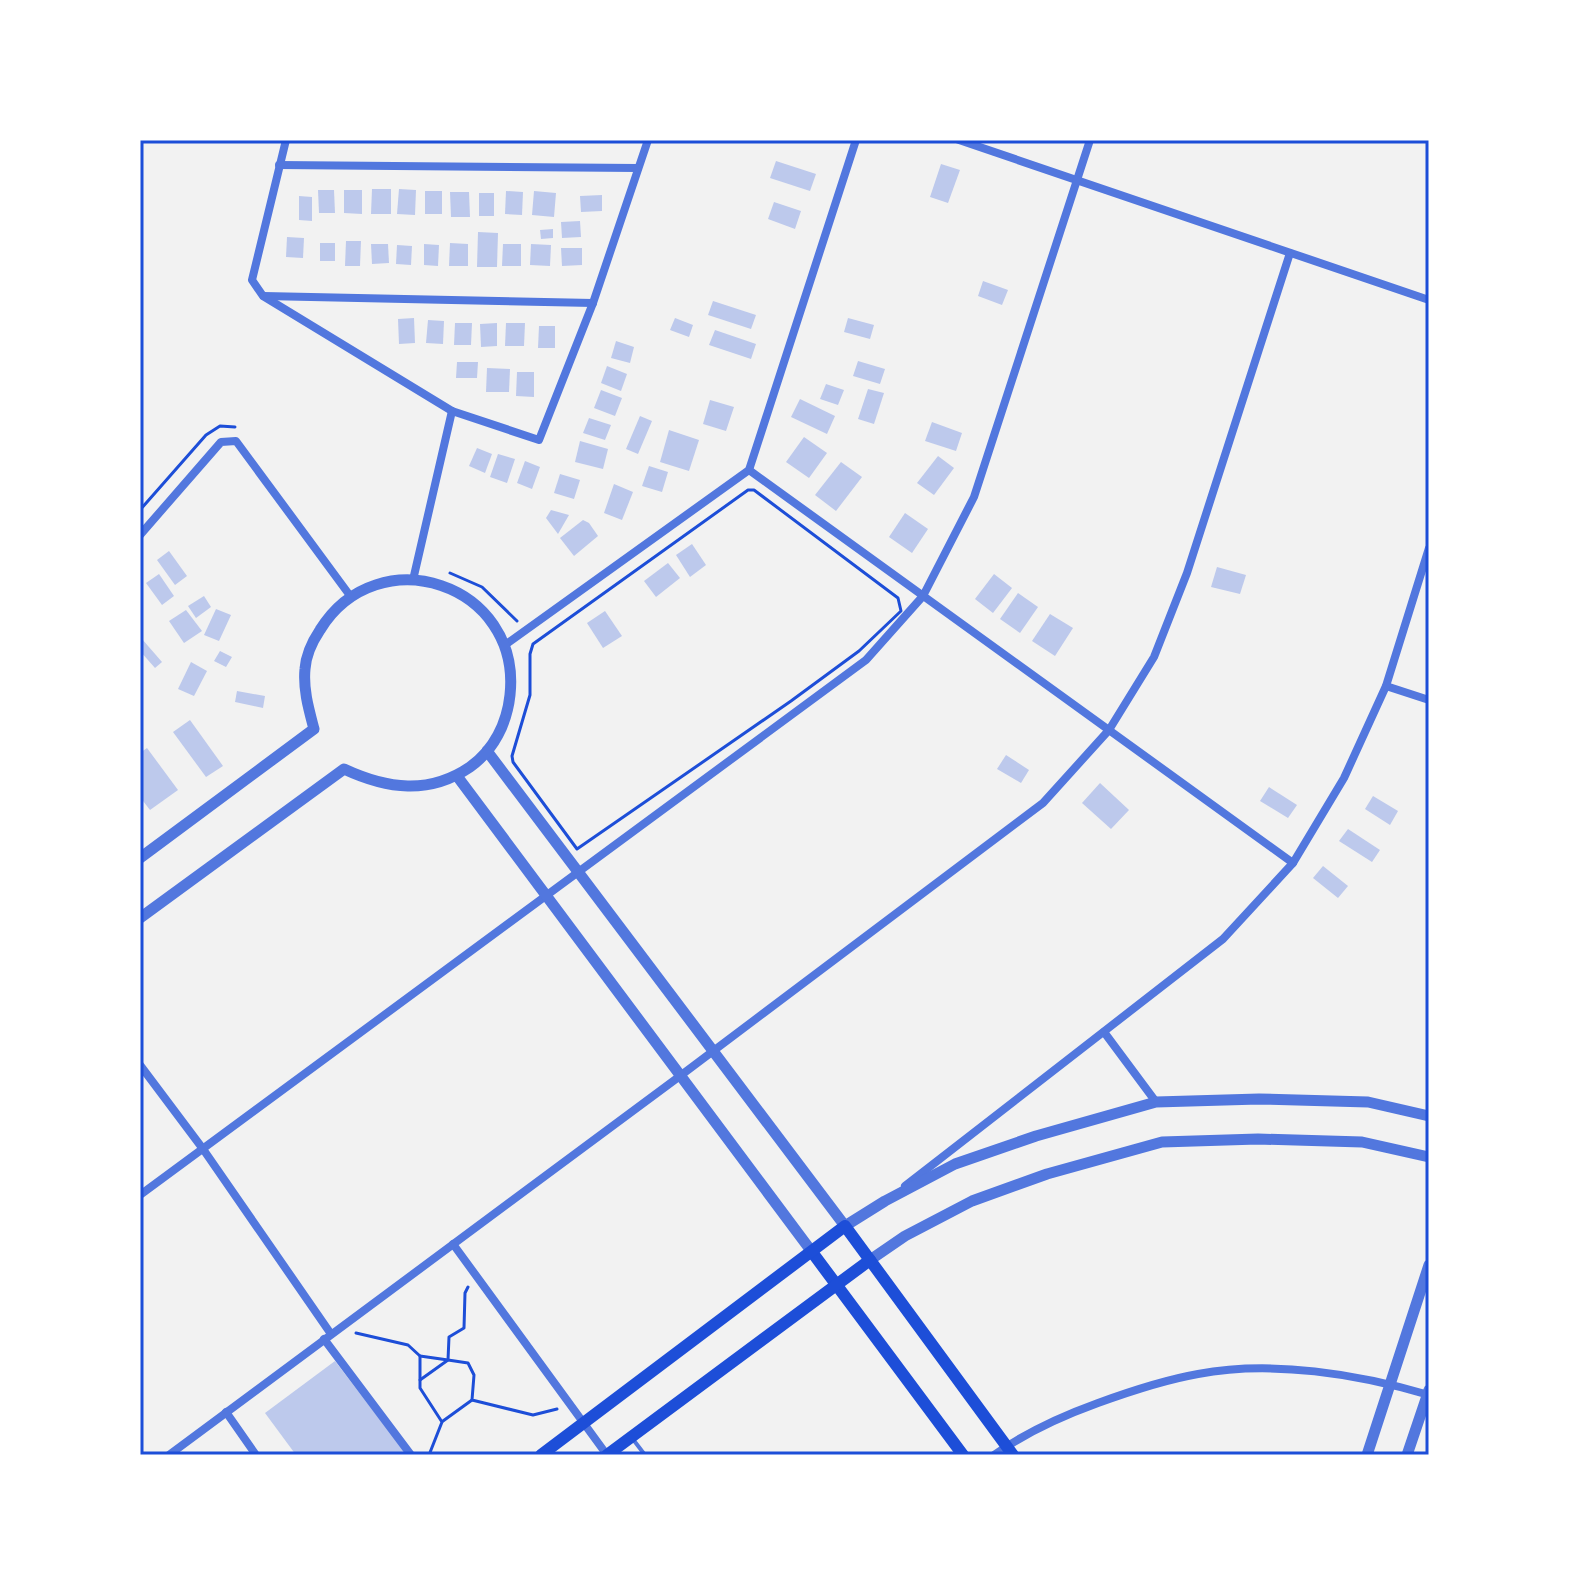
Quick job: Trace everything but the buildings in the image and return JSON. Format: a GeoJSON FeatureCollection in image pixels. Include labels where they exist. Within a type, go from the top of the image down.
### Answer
{"type":"FeatureCollection","features":[{"type":"Feature","properties":{"kind":"main road"},"geometry":{"type":"LineString","coordinates":[[541,1455],[845,1226],[1010,1450]]}},
{"type":"Feature","properties":{"kind":"main road"},"geometry":{"type":"LineString","coordinates":[[812,1252],[963,1455]]}},
{"type":"Feature","properties":{"kind":"main road"},"geometry":{"type":"LineString","coordinates":[[607,1455],[870,1260]]}},
{"type":"Feature","properties":{"kind":"street"},"geometry":{"type":"LineString","coordinates":[[286,140],[252,280],[263,296],[452,411],[539,440],[593,303],[648,140]]}},
{"type":"Feature","properties":{"kind":"street"},"geometry":{"type":"LineString","coordinates":[[505,645],[749,470],[856,140]]}},
{"type":"Feature","properties":{"kind":"street"},"geometry":{"type":"LineString","coordinates":[[959,140],[1429,300]]}},
{"type":"Feature","properties":{"kind":"street"},"geometry":{"type":"LineString","coordinates":[[140,1195],[866,660],[923,596],[974,497],[1090,140]]}},
{"type":"Feature","properties":{"kind":"street"},"geometry":{"type":"LineString","coordinates":[[279,165],[638,168]]}},
{"type":"Feature","properties":{"kind":"street"},"geometry":{"type":"LineString","coordinates":[[169,1455],[1043,803],[1109,730],[1154,657],[1187,573],[1290,253]]}},
{"type":"Feature","properties":{"kind":"street"},"geometry":{"type":"LineString","coordinates":[[263,296],[593,303]]}},
{"type":"Feature","properties":{"kind":"street"},"geometry":{"type":"LineString","coordinates":[[415,574],[452,411]]}},
{"type":"Feature","properties":{"kind":"street"},"geometry":{"type":"LineString","coordinates":[[140,535],[221,442],[236,441],[351,597]]}},
{"type":"Feature","properties":{"kind":"street"},"geometry":{"type":"LineString","coordinates":[[749,470],[1293,863]]}},
{"type":"Feature","properties":{"kind":"street"},"geometry":{"type":"LineString","coordinates":[[885,1201],[1223,939],[1293,863],[1344,778],[1386,686],[1429,548]]}},
{"type":"Feature","properties":{"kind":"street"},"geometry":{"type":"LineString","coordinates":[[140,858],[314,729],[305,690],[304,673],[308,654],[325,622],[351,597],[415,574],[470,600],[497,628],[505,645],[512,676],[509,712],[487,751],[457,776],[428,786],[399,788],[370,781],[344,769],[140,918]]}},
{"type":"Feature","properties":{"kind":"street"},"geometry":{"type":"LineString","coordinates":[[1386,686],[1429,700]]}},
{"type":"Feature","properties":{"kind":"street"},"geometry":{"type":"LineString","coordinates":[[487,751],[845,1226],[955,1164],[1036,1136],[1156,1102],[1259,1099],[1368,1102],[1429,1116]]}},
{"type":"Feature","properties":{"kind":"street"},"geometry":{"type":"LineString","coordinates":[[457,776],[812,1252]]}},
{"type":"Feature","properties":{"kind":"street"},"geometry":{"type":"LineString","coordinates":[[1104,1032],[1156,1102]]}},
{"type":"Feature","properties":{"kind":"street"},"geometry":{"type":"LineString","coordinates":[[140,1065],[203,1149],[411,1455]]}},
{"type":"Feature","properties":{"kind":"street"},"geometry":{"type":"LineString","coordinates":[[870,1260],[905,1236],[972,1201],[1047,1174],[1162,1142],[1258,1139],[1362,1142],[1429,1157]]}},
{"type":"Feature","properties":{"kind":"street"},"geometry":{"type":"LineString","coordinates":[[453,1244],[607,1455]]}},
{"type":"Feature","properties":{"kind":"street"},"geometry":{"type":"LineString","coordinates":[[1367,1455],[1429,1265]]}},
{"type":"Feature","properties":{"kind":"street"},"geometry":{"type":"LineString","coordinates":[[994,1455],[1010,1450],[1066,1415],[1132,1390],[1200,1373],[1266,1369],[1329,1371],[1429,1393],[1407,1455]]}},
{"type":"Feature","properties":{"kind":"street"},"geometry":{"type":"LineString","coordinates":[[226,1412],[256,1455]]}},
{"type":"Feature","properties":{"kind":"lane"},"geometry":{"type":"LineString","coordinates":[[631,1436],[645,1455]]}},
{"type":"Feature","properties":{"kind":"path"},"geometry":{"type":"LineString","coordinates":[[140,510],[206,435],[220,426],[242,429]]}},
{"type":"Feature","properties":{"kind":"path"},"geometry":{"type":"LineString","coordinates":[[748,490],[754,490],[775,507],[898,598],[901,611],[859,651],[791,701],[577,849],[513,762],[512,756],[530,695],[530,654],[533,644],[748,490]]}},
{"type":"Feature","properties":{"kind":"path"},"geometry":{"type":"LineString","coordinates":[[415,574],[442,570],[482,587],[518,622]]}},
{"type":"Feature","properties":{"kind":"path"},"geometry":{"type":"LineString","coordinates":[[448,1360],[449,1337],[464,1328],[465,1293],[475,1272]]}},
{"type":"Feature","properties":{"kind":"path"},"geometry":{"type":"LineString","coordinates":[[330,1334],[408,1345],[420,1356],[468,1363],[474,1375],[472,1400],[442,1422],[429,1455]]}},
{"type":"Feature","properties":{"kind":"path"},"geometry":{"type":"LineString","coordinates":[[420,1356],[420,1388],[442,1422]]}},
{"type":"Feature","properties":{"kind":"path"},"geometry":{"type":"LineString","coordinates":[[419,1380],[448,1360]]}},
{"type":"Feature","properties":{"kind":"path"},"geometry":{"type":"LineString","coordinates":[[472,1400],[533,1415],[572,1404]]}}]}
